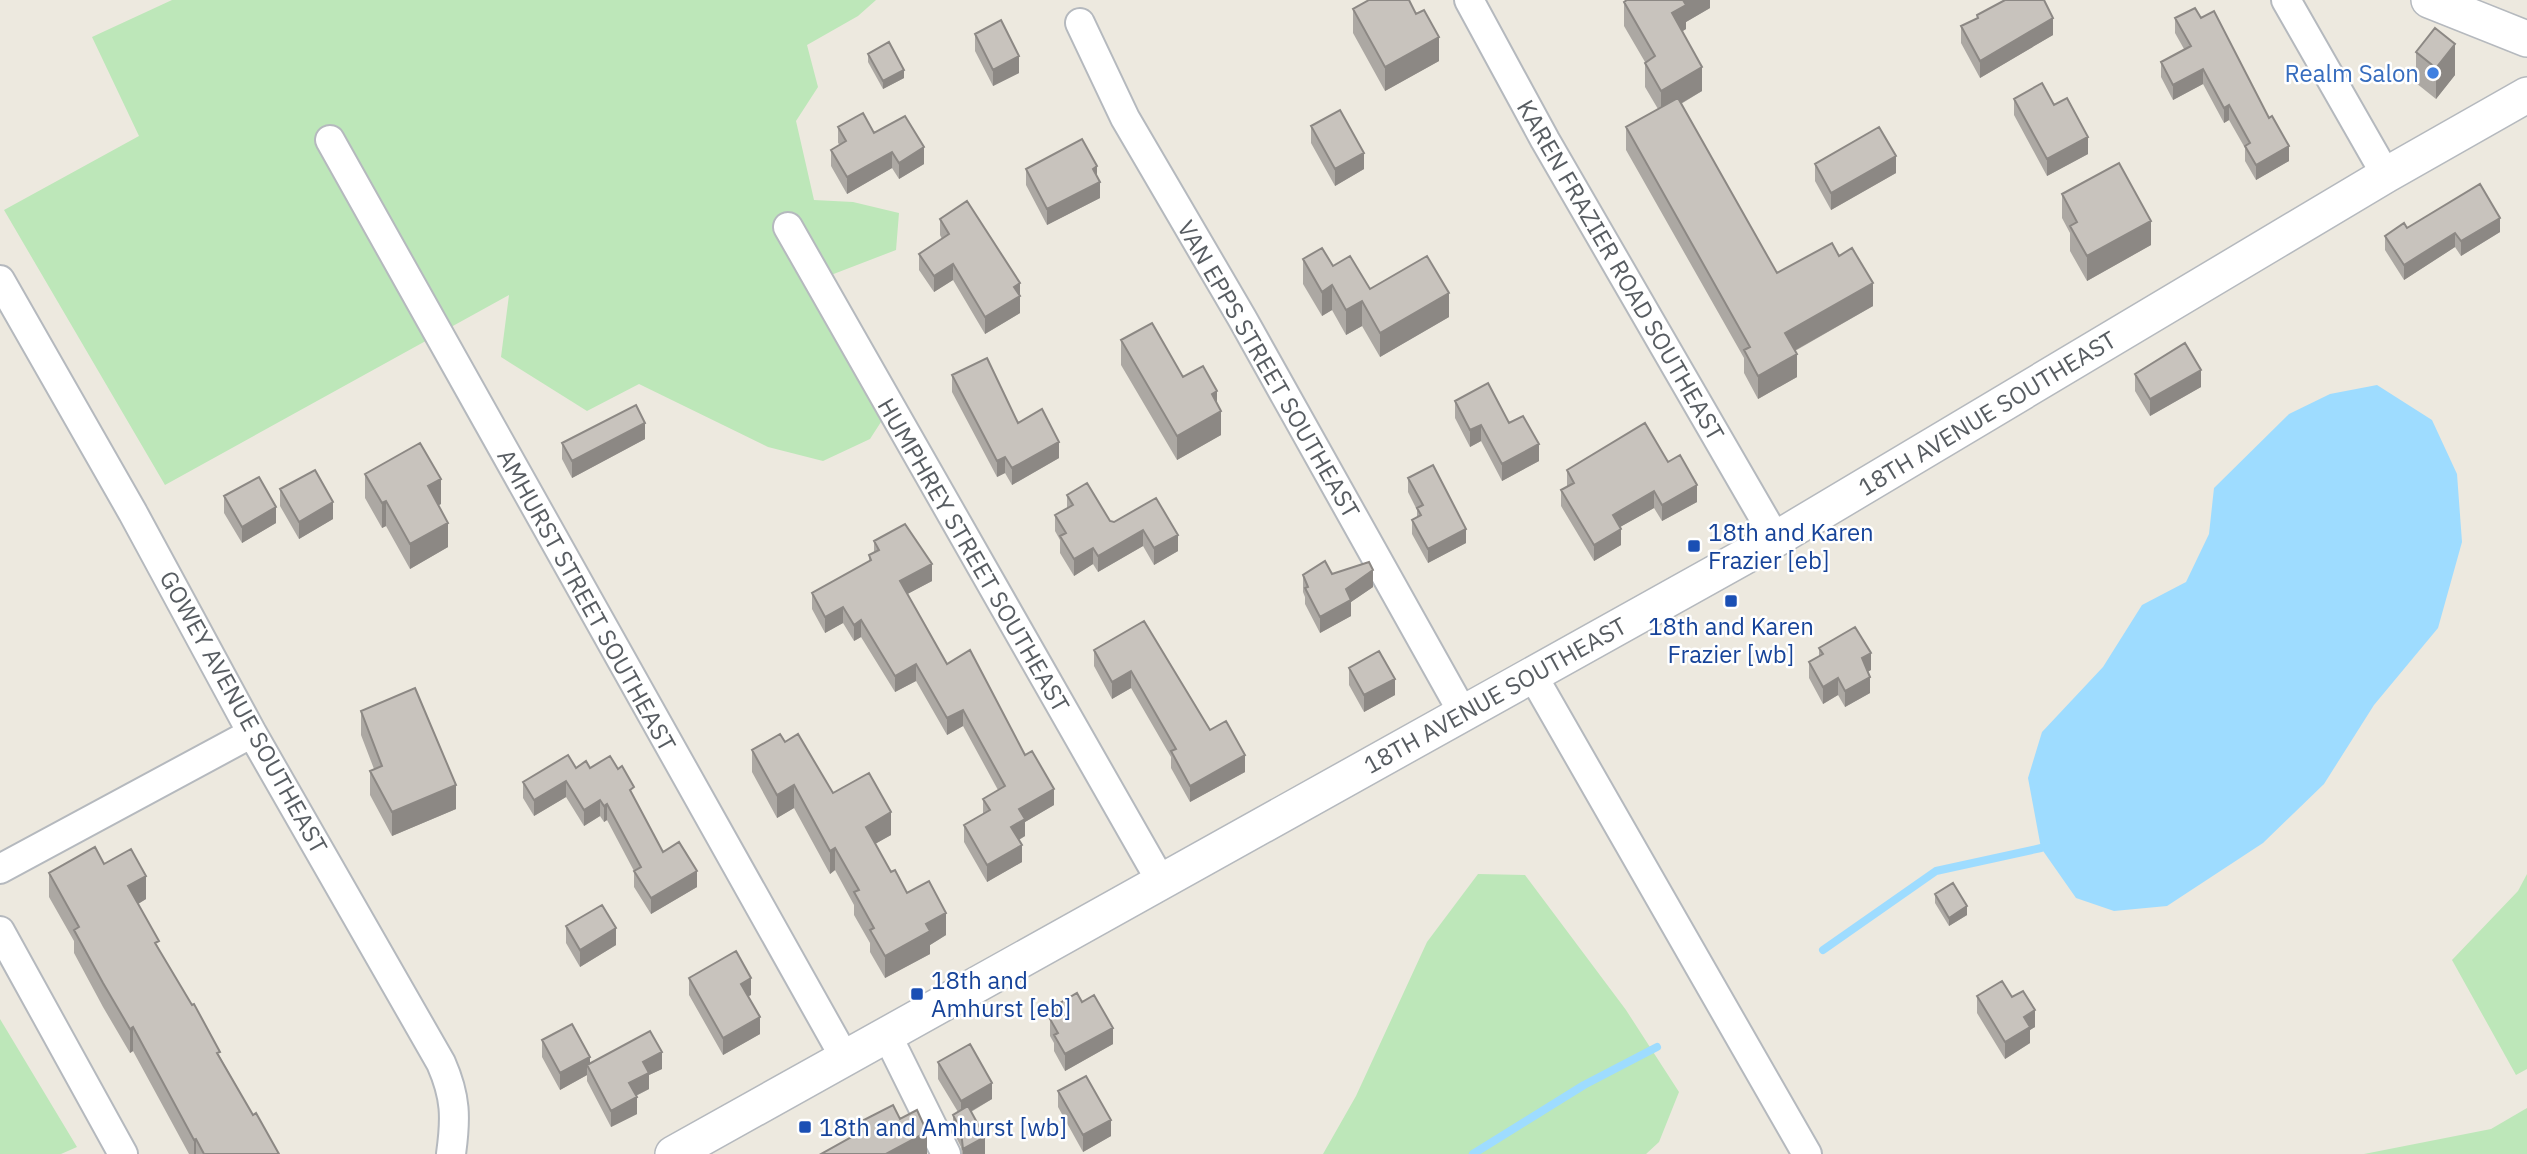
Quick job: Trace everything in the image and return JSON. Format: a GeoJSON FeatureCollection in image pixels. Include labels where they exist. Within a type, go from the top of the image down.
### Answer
{"type":"FeatureCollection","features":[{"type":"Feature","properties":{"kind":"street","name":"KAREN FRAZIER ROAD SOUTHEAST"},"geometry":{"type":"LineString","coordinates":[[1469,0],[1545,140],[1776,539]]}},
{"type":"Feature","properties":{"kind":"street"},"geometry":{"type":"LineString","coordinates":[[2286,0],[2386,175]]}},
{"type":"Feature","properties":{"kind":"street"},"geometry":{"type":"LineString","coordinates":[[2429,0],[2527,39]]}},
{"type":"Feature","properties":{"kind":"street","name":"VAN EPPS STREET SOUTHEAST"},"geometry":{"type":"LineString","coordinates":[[1080,23],[1125,118],[1242,318],[1463,713]]}},
{"type":"Feature","properties":{"kind":"street","name":"18TH AVENUE SOUTHEAST"},"geometry":{"type":"LineString","coordinates":[[690,1150],[1776,539],[2386,175],[2527,95]]}},
{"type":"Feature","properties":{"kind":"street","name":"AMHURST STREET SOUTHEAST"},"geometry":{"type":"LineString","coordinates":[[330,140],[846,1060]]}},
{"type":"Feature","properties":{"kind":"street","name":"HUMPHREY STREET SOUTHEAST"},"geometry":{"type":"LineString","coordinates":[[788,227],[1162,883]]}},
{"type":"Feature","properties":{"kind":"street","name":"GOWEY AVENUE SOUTHEAST"},"geometry":{"type":"LineString","coordinates":[[0,280],[133,513],[252,733],[442,1063],[453,1092],[455,1123],[451,1154]]}},
{"type":"Feature","properties":{"kind":"street"},"geometry":{"type":"LineString","coordinates":[[1533,676],[1807,1154]]}},
{"type":"Feature","properties":{"kind":"street"},"geometry":{"type":"LineString","coordinates":[[0,869],[252,733]]}},
{"type":"Feature","properties":{"kind":"street"},"geometry":{"type":"LineString","coordinates":[[0,931],[123,1154]]}},
{"type":"Feature","properties":{"kind":"street"},"geometry":{"type":"LineString","coordinates":[[888,1037],[946,1154]]}},
{"type":"Feature","properties":{"kind":"green space"},"geometry":{"type":"Polygon","coordinates":[[[172,0],[876,0],[858,16],[807,45],[818,87],[796,121],[814,200],[853,202],[899,213],[896,250],[818,280],[890,408],[870,439],[823,461],[768,447],[639,384],[587,411],[501,357],[509,295],[165,485],[4,210],[139,136],[92,37],[172,0]]]}},
{"type":"Feature","properties":{"kind":"green space"},"geometry":{"type":"Polygon","coordinates":[[[1478,874],[1525,875],[1626,1010],[1679,1092],[1659,1142],[1646,1154],[1323,1154],[1356,1096],[1427,942],[1478,874]]]}},
{"type":"Feature","properties":{"kind":"green space"},"geometry":{"type":"Polygon","coordinates":[[[2527,874],[2527,1069],[2516,1075],[2452,960],[2518,891],[2527,874]]]}},
{"type":"Feature","properties":{"kind":"green space"},"geometry":{"type":"Polygon","coordinates":[[[0,1019],[77,1147],[61,1154],[0,1154],[0,1019]]]}},
{"type":"Feature","properties":{"kind":"green space"},"geometry":{"type":"Polygon","coordinates":[[[2527,1108],[2527,1154],[2364,1154],[2491,1129],[2527,1108]]]}},
{"type":"Feature","properties":{"kind":"water"},"geometry":{"type":"Polygon","coordinates":[[[2377,385],[2432,420],[2457,474],[2462,542],[2438,628],[2374,705],[2324,784],[2263,843],[2167,906],[2114,911],[2076,898],[2041,848],[2028,778],[2042,732],[2103,667],[2142,605],[2186,582],[2209,534],[2214,488],[2289,414],[2330,394],[2377,385]]]}},
{"type":"Feature","properties":{"kind":"building"},"geometry":{"type":"Polygon","coordinates":[[[1369,0],[1409,0],[1416,14],[1424,10],[1439,37],[1385,67],[1353,9],[1369,0]]]}},
{"type":"Feature","properties":{"kind":"building"},"geometry":{"type":"Polygon","coordinates":[[[1683,0],[1686,5],[1672,13],[1702,67],[1661,91],[1645,63],[1655,56],[1624,2],[1683,0]]]}},
{"type":"Feature","properties":{"kind":"building"},"geometry":{"type":"Polygon","coordinates":[[[2005,0],[2044,0],[2053,18],[1980,61],[1961,26],[2005,0]]]}},
{"type":"Feature","properties":{"kind":"building"},"geometry":{"type":"Polygon","coordinates":[[[2195,8],[2201,18],[2214,11],[2269,118],[2272,116],[2289,146],[2256,165],[2245,146],[2250,143],[2229,105],[2224,108],[2203,69],[2173,85],[2161,62],[2191,46],[2175,18],[2195,8]]]}},
{"type":"Feature","properties":{"kind":"building"},"geometry":{"type":"Polygon","coordinates":[[[1001,20],[1019,56],[993,70],[975,34],[1001,20]]]}},
{"type":"Feature","properties":{"kind":"building"},"geometry":{"type":"Polygon","coordinates":[[[2435,28],[2455,44],[2436,68],[2416,52],[2435,28]]]}},
{"type":"Feature","properties":{"kind":"building"},"geometry":{"type":"Polygon","coordinates":[[[889,42],[904,70],[883,81],[868,54],[889,42]]]}},
{"type":"Feature","properties":{"kind":"building"},"geometry":{"type":"Polygon","coordinates":[[[2042,83],[2054,105],[2067,98],[2088,137],[2047,159],[2014,99],[2042,83]]]}},
{"type":"Feature","properties":{"kind":"building"},"geometry":{"type":"Polygon","coordinates":[[[1678,98],[1777,273],[1832,243],[1839,256],[1852,248],[1873,283],[1785,333],[1797,354],[1758,376],[1744,350],[1750,347],[1626,127],[1678,98]]]}},
{"type":"Feature","properties":{"kind":"building"},"geometry":{"type":"Polygon","coordinates":[[[1340,110],[1364,153],[1335,169],[1311,126],[1340,110]]]}},
{"type":"Feature","properties":{"kind":"building"},"geometry":{"type":"Polygon","coordinates":[[[863,113],[874,133],[905,116],[924,147],[899,163],[892,152],[847,177],[831,150],[846,141],[838,127],[863,113]]]}},
{"type":"Feature","properties":{"kind":"building"},"geometry":{"type":"Polygon","coordinates":[[[1879,127],[1896,156],[1831,193],[1815,164],[1879,127]]]}},
{"type":"Feature","properties":{"kind":"building"},"geometry":{"type":"Polygon","coordinates":[[[1082,139],[1097,166],[1093,169],[1100,182],[1047,209],[1026,169],[1082,139]]]}},
{"type":"Feature","properties":{"kind":"building"},"geometry":{"type":"Polygon","coordinates":[[[2119,163],[2151,221],[2087,256],[2070,226],[2077,222],[2062,194],[2119,163]]]}},
{"type":"Feature","properties":{"kind":"building"},"geometry":{"type":"Polygon","coordinates":[[[2480,184],[2500,218],[2461,241],[2455,233],[2404,265],[2385,236],[2404,223],[2407,228],[2480,184]]]}},
{"type":"Feature","properties":{"kind":"building"},"geometry":{"type":"Polygon","coordinates":[[[967,201],[1020,283],[1014,287],[1020,296],[985,317],[953,264],[934,276],[919,254],[949,234],[940,219],[967,201]]]}},
{"type":"Feature","properties":{"kind":"building"},"geometry":{"type":"Polygon","coordinates":[[[1322,248],[1333,266],[1350,256],[1370,289],[1427,256],[1449,293],[1380,333],[1362,301],[1346,310],[1332,285],[1322,292],[1303,259],[1322,248]]]}},
{"type":"Feature","properties":{"kind":"building"},"geometry":{"type":"Polygon","coordinates":[[[1152,323],[1183,377],[1203,366],[1217,391],[1212,394],[1221,411],[1177,436],[1121,340],[1152,323]]]}},
{"type":"Feature","properties":{"kind":"building"},"geometry":{"type":"Polygon","coordinates":[[[2185,343],[2201,370],[2150,399],[2135,374],[2185,343]]]}},
{"type":"Feature","properties":{"kind":"building"},"geometry":{"type":"Polygon","coordinates":[[[987,358],[1018,423],[1042,409],[1059,442],[1012,468],[1005,457],[997,461],[952,375],[987,358]]]}},
{"type":"Feature","properties":{"kind":"building"},"geometry":{"type":"Polygon","coordinates":[[[1488,383],[1509,423],[1523,416],[1539,444],[1502,464],[1481,425],[1470,430],[1455,401],[1488,383]]]}},
{"type":"Feature","properties":{"kind":"building"},"geometry":{"type":"Polygon","coordinates":[[[636,405],[645,423],[572,461],[562,443],[636,405]]]}},
{"type":"Feature","properties":{"kind":"building"},"geometry":{"type":"Polygon","coordinates":[[[1645,423],[1668,462],[1680,455],[1697,485],[1662,505],[1654,491],[1613,515],[1621,529],[1594,545],[1561,490],[1574,483],[1567,470],[1645,423]]]}},
{"type":"Feature","properties":{"kind":"building"},"geometry":{"type":"Polygon","coordinates":[[[420,443],[441,479],[428,486],[448,523],[410,544],[386,501],[382,503],[365,474],[420,443]]]}},
{"type":"Feature","properties":{"kind":"building"},"geometry":{"type":"Polygon","coordinates":[[[1433,465],[1466,529],[1428,549],[1412,520],[1421,515],[1417,508],[1423,505],[1408,478],[1433,465]]]}},
{"type":"Feature","properties":{"kind":"building"},"geometry":{"type":"Polygon","coordinates":[[[315,470],[333,502],[299,522],[280,489],[315,470]]]}},
{"type":"Feature","properties":{"kind":"building"},"geometry":{"type":"Polygon","coordinates":[[[259,477],[276,507],[242,527],[224,496],[259,477]]]}},
{"type":"Feature","properties":{"kind":"building"},"geometry":{"type":"Polygon","coordinates":[[[1087,483],[1110,521],[1114,522],[1156,498],[1178,535],[1154,548],[1143,530],[1098,556],[1093,548],[1074,559],[1060,536],[1066,533],[1055,515],[1073,505],[1067,495],[1087,483]]]}},
{"type":"Feature","properties":{"kind":"building"},"geometry":{"type":"Polygon","coordinates":[[[905,524],[932,564],[900,581],[947,664],[970,650],[1025,755],[1032,751],[1054,789],[1019,809],[1025,819],[1011,827],[1022,845],[987,865],[964,825],[990,810],[983,799],[1005,786],[963,710],[947,718],[916,664],[895,676],[861,620],[854,625],[843,607],[825,617],[812,593],[871,560],[869,555],[879,550],[874,541],[905,524]]]}},
{"type":"Feature","properties":{"kind":"building"},"geometry":{"type":"Polygon","coordinates":[[[1325,561],[1332,574],[1369,562],[1373,570],[1346,589],[1351,600],[1320,617],[1305,588],[1308,587],[1303,575],[1325,561]]]}},
{"type":"Feature","properties":{"kind":"building"},"geometry":{"type":"Polygon","coordinates":[[[1144,621],[1210,730],[1226,721],[1245,755],[1190,786],[1171,751],[1176,749],[1131,671],[1112,682],[1094,650],[1144,621]]]}},
{"type":"Feature","properties":{"kind":"building"},"geometry":{"type":"Polygon","coordinates":[[[1855,627],[1871,653],[1862,658],[1870,677],[1845,691],[1838,678],[1823,687],[1809,662],[1823,654],[1819,648],[1855,627]]]}},
{"type":"Feature","properties":{"kind":"building"},"geometry":{"type":"Polygon","coordinates":[[[1379,651],[1395,679],[1364,695],[1349,668],[1379,651]]]}},
{"type":"Feature","properties":{"kind":"building"},"geometry":{"type":"Polygon","coordinates":[[[415,688],[456,785],[392,812],[370,771],[382,766],[361,711],[415,688]]]}},
{"type":"Feature","properties":{"kind":"building"},"geometry":{"type":"Polygon","coordinates":[[[780,734],[785,742],[798,734],[833,793],[869,773],[891,812],[866,827],[891,872],[895,870],[907,893],[929,881],[946,913],[926,924],[930,931],[885,956],[870,930],[874,928],[854,892],[859,890],[835,848],[830,851],[794,785],[777,795],[752,750],[780,734]]]}},
{"type":"Feature","properties":{"kind":"building"},"geometry":{"type":"Polygon","coordinates":[[[568,755],[576,768],[586,761],[590,768],[610,756],[618,769],[622,766],[634,787],[630,790],[663,852],[679,842],[697,871],[651,898],[634,871],[641,867],[607,804],[604,806],[600,800],[584,810],[566,781],[534,800],[523,782],[568,755]]]}},
{"type":"Feature","properties":{"kind":"building"},"geometry":{"type":"Polygon","coordinates":[[[95,847],[104,864],[131,849],[146,876],[128,886],[159,941],[155,943],[192,1005],[194,1004],[220,1052],[217,1053],[279,1154],[204,1154],[196,1139],[194,1140],[133,1027],[130,1029],[74,930],[79,927],[49,873],[95,847]]]}},
{"type":"Feature","properties":{"kind":"building"},"geometry":{"type":"Polygon","coordinates":[[[1953,883],[1967,906],[1949,918],[1935,894],[1953,883]]]}},
{"type":"Feature","properties":{"kind":"building"},"geometry":{"type":"Polygon","coordinates":[[[602,905],[616,928],[580,950],[566,926],[602,905]]]}},
{"type":"Feature","properties":{"kind":"building"},"geometry":{"type":"Polygon","coordinates":[[[736,951],[751,978],[741,984],[760,1017],[723,1038],[689,978],[736,951]]]}},
{"type":"Feature","properties":{"kind":"building"},"geometry":{"type":"Polygon","coordinates":[[[2002,981],[2012,997],[2023,991],[2035,1010],[2024,1017],[2030,1027],[2005,1042],[1977,996],[2002,981]]]}},
{"type":"Feature","properties":{"kind":"building"},"geometry":{"type":"Polygon","coordinates":[[[1077,993],[1082,1002],[1094,995],[1113,1028],[1065,1054],[1054,1035],[1058,1033],[1050,1019],[1059,1014],[1055,1006],[1077,993]]]}},
{"type":"Feature","properties":{"kind":"building"},"geometry":{"type":"Polygon","coordinates":[[[572,1024],[590,1057],[560,1073],[542,1040],[572,1024]]]}},
{"type":"Feature","properties":{"kind":"building"},"geometry":{"type":"Polygon","coordinates":[[[650,1031],[662,1052],[643,1062],[649,1073],[629,1083],[637,1097],[611,1111],[587,1065],[650,1031]]]}},
{"type":"Feature","properties":{"kind":"building"},"geometry":{"type":"Polygon","coordinates":[[[970,1044],[992,1083],[961,1101],[938,1062],[970,1044]]]}},
{"type":"Feature","properties":{"kind":"building"},"geometry":{"type":"Polygon","coordinates":[[[1086,1076],[1111,1120],[1083,1135],[1058,1091],[1086,1076]]]}},
{"type":"Feature","properties":{"kind":"building"},"geometry":{"type":"Polygon","coordinates":[[[893,1105],[900,1119],[917,1110],[927,1132],[886,1154],[821,1154],[862,1131],[858,1123],[893,1105]]]}},
{"type":"Feature","properties":{"kind":"building"},"geometry":{"type":"Polygon","coordinates":[[[968,1106],[985,1137],[963,1149],[961,1131],[953,1115],[968,1106]]]}},
{"type":"Feature","properties":{"kind":"waterway"},"geometry":{"type":"LineString","coordinates":[[1823,950],[1936,871],[2041,848]]}},
{"type":"Feature","properties":{"kind":"waterway"},"geometry":{"type":"LineString","coordinates":[[1473,1154],[1584,1085],[1657,1047]]}},
{"type":"Feature","properties":{"kind":"place","name":"Realm Salon"},"geometry":{"type":"Point","coordinates":[2433,73]}},
{"type":"Feature","properties":{"kind":"place","name":"18th and Karen Frazier [eb]"},"geometry":{"type":"Point","coordinates":[1694,546]}},
{"type":"Feature","properties":{"kind":"place","name":"18th and Karen Frazier [wb]"},"geometry":{"type":"Point","coordinates":[1731,601]}},
{"type":"Feature","properties":{"kind":"place","name":"18th and Amhurst [eb]"},"geometry":{"type":"Point","coordinates":[917,994]}},
{"type":"Feature","properties":{"kind":"place","name":"18th and Amhurst [wb]"},"geometry":{"type":"Point","coordinates":[805,1127]}}]}
